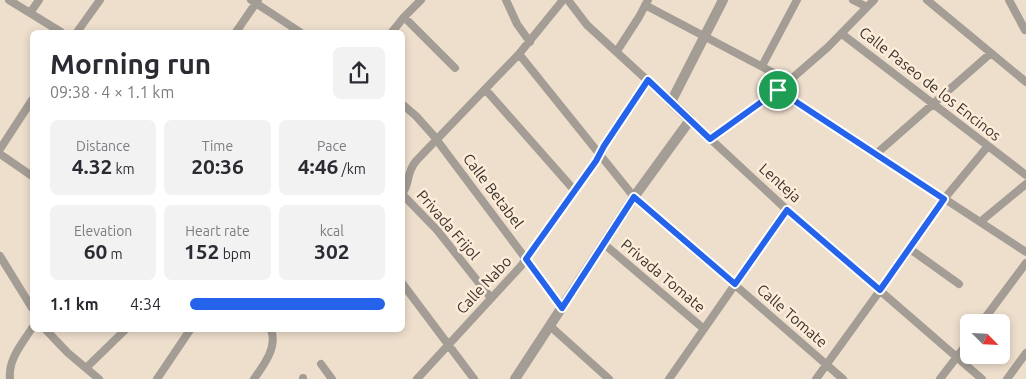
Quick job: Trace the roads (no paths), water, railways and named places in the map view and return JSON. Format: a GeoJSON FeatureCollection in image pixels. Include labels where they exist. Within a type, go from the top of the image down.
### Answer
{"type":"FeatureCollection","features":[{"type":"Feature","properties":{"kind":"street"},"geometry":{"type":"LineString","coordinates":[[9,0],[58,30]]}},
{"type":"Feature","properties":{"kind":"street"},"geometry":{"type":"LineString","coordinates":[[30,13],[39,0]]}},
{"type":"Feature","properties":{"kind":"street"},"geometry":{"type":"LineString","coordinates":[[78,30],[100,0]]}},
{"type":"Feature","properties":{"kind":"street"},"geometry":{"type":"LineString","coordinates":[[506,0],[517,24],[530,42]]}},
{"type":"Feature","properties":{"kind":"street"},"geometry":{"type":"LineString","coordinates":[[405,189],[410,168],[530,42],[563,0]]}},
{"type":"Feature","properties":{"kind":"street","name":"Lenteja"},"geometry":{"type":"LineString","coordinates":[[568,0],[588,25],[787,210],[982,379]]}},
{"type":"Feature","properties":{"kind":"street"},"geometry":{"type":"LineString","coordinates":[[672,102],[723,0]]}},
{"type":"Feature","properties":{"kind":"street"},"geometry":{"type":"LineString","coordinates":[[762,66],[797,0]]}},
{"type":"Feature","properties":{"kind":"street"},"geometry":{"type":"LineString","coordinates":[[853,0],[867,7]]}},
{"type":"Feature","properties":{"kind":"street"},"geometry":{"type":"LineString","coordinates":[[710,139],[789,81],[842,34],[874,0]]}},
{"type":"Feature","properties":{"kind":"street"},"geometry":{"type":"LineString","coordinates":[[927,0],[1026,82]]}},
{"type":"Feature","properties":{"kind":"street"},"geometry":{"type":"LineString","coordinates":[[1009,0],[1025,30]]}},
{"type":"Feature","properties":{"kind":"street"},"geometry":{"type":"LineString","coordinates":[[237,30],[255,1],[297,30]]}},
{"type":"Feature","properties":{"kind":"street"},"geometry":{"type":"LineString","coordinates":[[394,30],[417,1]]}},
{"type":"Feature","properties":{"kind":"street"},"geometry":{"type":"LineString","coordinates":[[617,51],[639,17],[646,2],[704,37],[789,81]]}},
{"type":"Feature","properties":{"kind":"street"},"geometry":{"type":"LineString","coordinates":[[404,17],[455,68]]}},
{"type":"Feature","properties":{"kind":"street","name":"Calle Paseo de los Encinos"},"geometry":{"type":"LineString","coordinates":[[842,34],[1026,175]]}},
{"type":"Feature","properties":{"kind":"street"},"geometry":{"type":"LineString","coordinates":[[876,154],[991,53]]}},
{"type":"Feature","properties":{"kind":"street","name":"Calle Tomate"},"geometry":{"type":"LineString","coordinates":[[519,54],[634,197],[843,379]]}},
{"type":"Feature","properties":{"kind":"street","name":"Calle Nabo"},"geometry":{"type":"LineString","coordinates":[[417,379],[526,259],[575,191],[648,80]]}},
{"type":"Feature","properties":{"kind":"street"},"geometry":{"type":"LineString","coordinates":[[485,90],[575,191]]}},
{"type":"Feature","properties":{"kind":"street"},"geometry":{"type":"LineString","coordinates":[[778,90],[1026,252]]}},
{"type":"Feature","properties":{"kind":"street"},"geometry":{"type":"LineString","coordinates":[[0,149],[30,103]]}},
{"type":"Feature","properties":{"kind":"street","name":"Calle Betabel"},"geometry":{"type":"LineString","coordinates":[[405,107],[437,140],[562,308]]}},
{"type":"Feature","properties":{"kind":"street"},"geometry":{"type":"LineString","coordinates":[[515,379],[634,197],[690,120]]}},
{"type":"Feature","properties":{"kind":"street"},"geometry":{"type":"LineString","coordinates":[[816,379],[944,199],[988,146]]}},
{"type":"Feature","properties":{"kind":"street"},"geometry":{"type":"LineString","coordinates":[[0,154],[30,175]]}},
{"type":"Feature","properties":{"kind":"street"},"geometry":{"type":"LineString","coordinates":[[980,222],[1026,184]]}},
{"type":"Feature","properties":{"kind":"street","name":"Privada Frijol"},"geometry":{"type":"LineString","coordinates":[[405,197],[437,230],[491,298]]}},
{"type":"Feature","properties":{"kind":"street"},"geometry":{"type":"LineString","coordinates":[[669,379],[787,210]]}},
{"type":"Feature","properties":{"kind":"street","name":"Privada Tomate"},"geometry":{"type":"LineString","coordinates":[[604,244],[704,328]]}},
{"type":"Feature","properties":{"kind":"street"},"geometry":{"type":"LineString","coordinates":[[910,249],[960,284]]}},
{"type":"Feature","properties":{"kind":"street"},"geometry":{"type":"LineString","coordinates":[[0,256],[30,305]]}},
{"type":"Feature","properties":{"kind":"street"},"geometry":{"type":"LineString","coordinates":[[988,314],[1026,263]]}},
{"type":"Feature","properties":{"kind":"street"},"geometry":{"type":"LineString","coordinates":[[405,287],[474,379]]}},
{"type":"Feature","properties":{"kind":"street"},"geometry":{"type":"LineString","coordinates":[[550,326],[609,379]]}},
{"type":"Feature","properties":{"kind":"street"},"geometry":{"type":"LineString","coordinates":[[10,379],[9,372],[12,360],[30,331]]}},
{"type":"Feature","properties":{"kind":"street"},"geometry":{"type":"LineString","coordinates":[[48,332],[99,379]]}},
{"type":"Feature","properties":{"kind":"street"},"geometry":{"type":"LineString","coordinates":[[86,368],[124,332]]}},
{"type":"Feature","properties":{"kind":"street"},"geometry":{"type":"LineString","coordinates":[[157,379],[189,332]]}},
{"type":"Feature","properties":{"kind":"street"},"geometry":{"type":"LineString","coordinates":[[254,379],[269,354],[273,340],[271,332]]}},
{"type":"Feature","properties":{"kind":"street"},"geometry":{"type":"LineString","coordinates":[[940,379],[960,353]]}},
{"type":"Feature","properties":{"kind":"street"},"geometry":{"type":"LineString","coordinates":[[1007,379],[1026,353]]}},
{"type":"Feature","properties":{"kind":"street"},"geometry":{"type":"LineString","coordinates":[[321,364],[332,379]]}}]}
